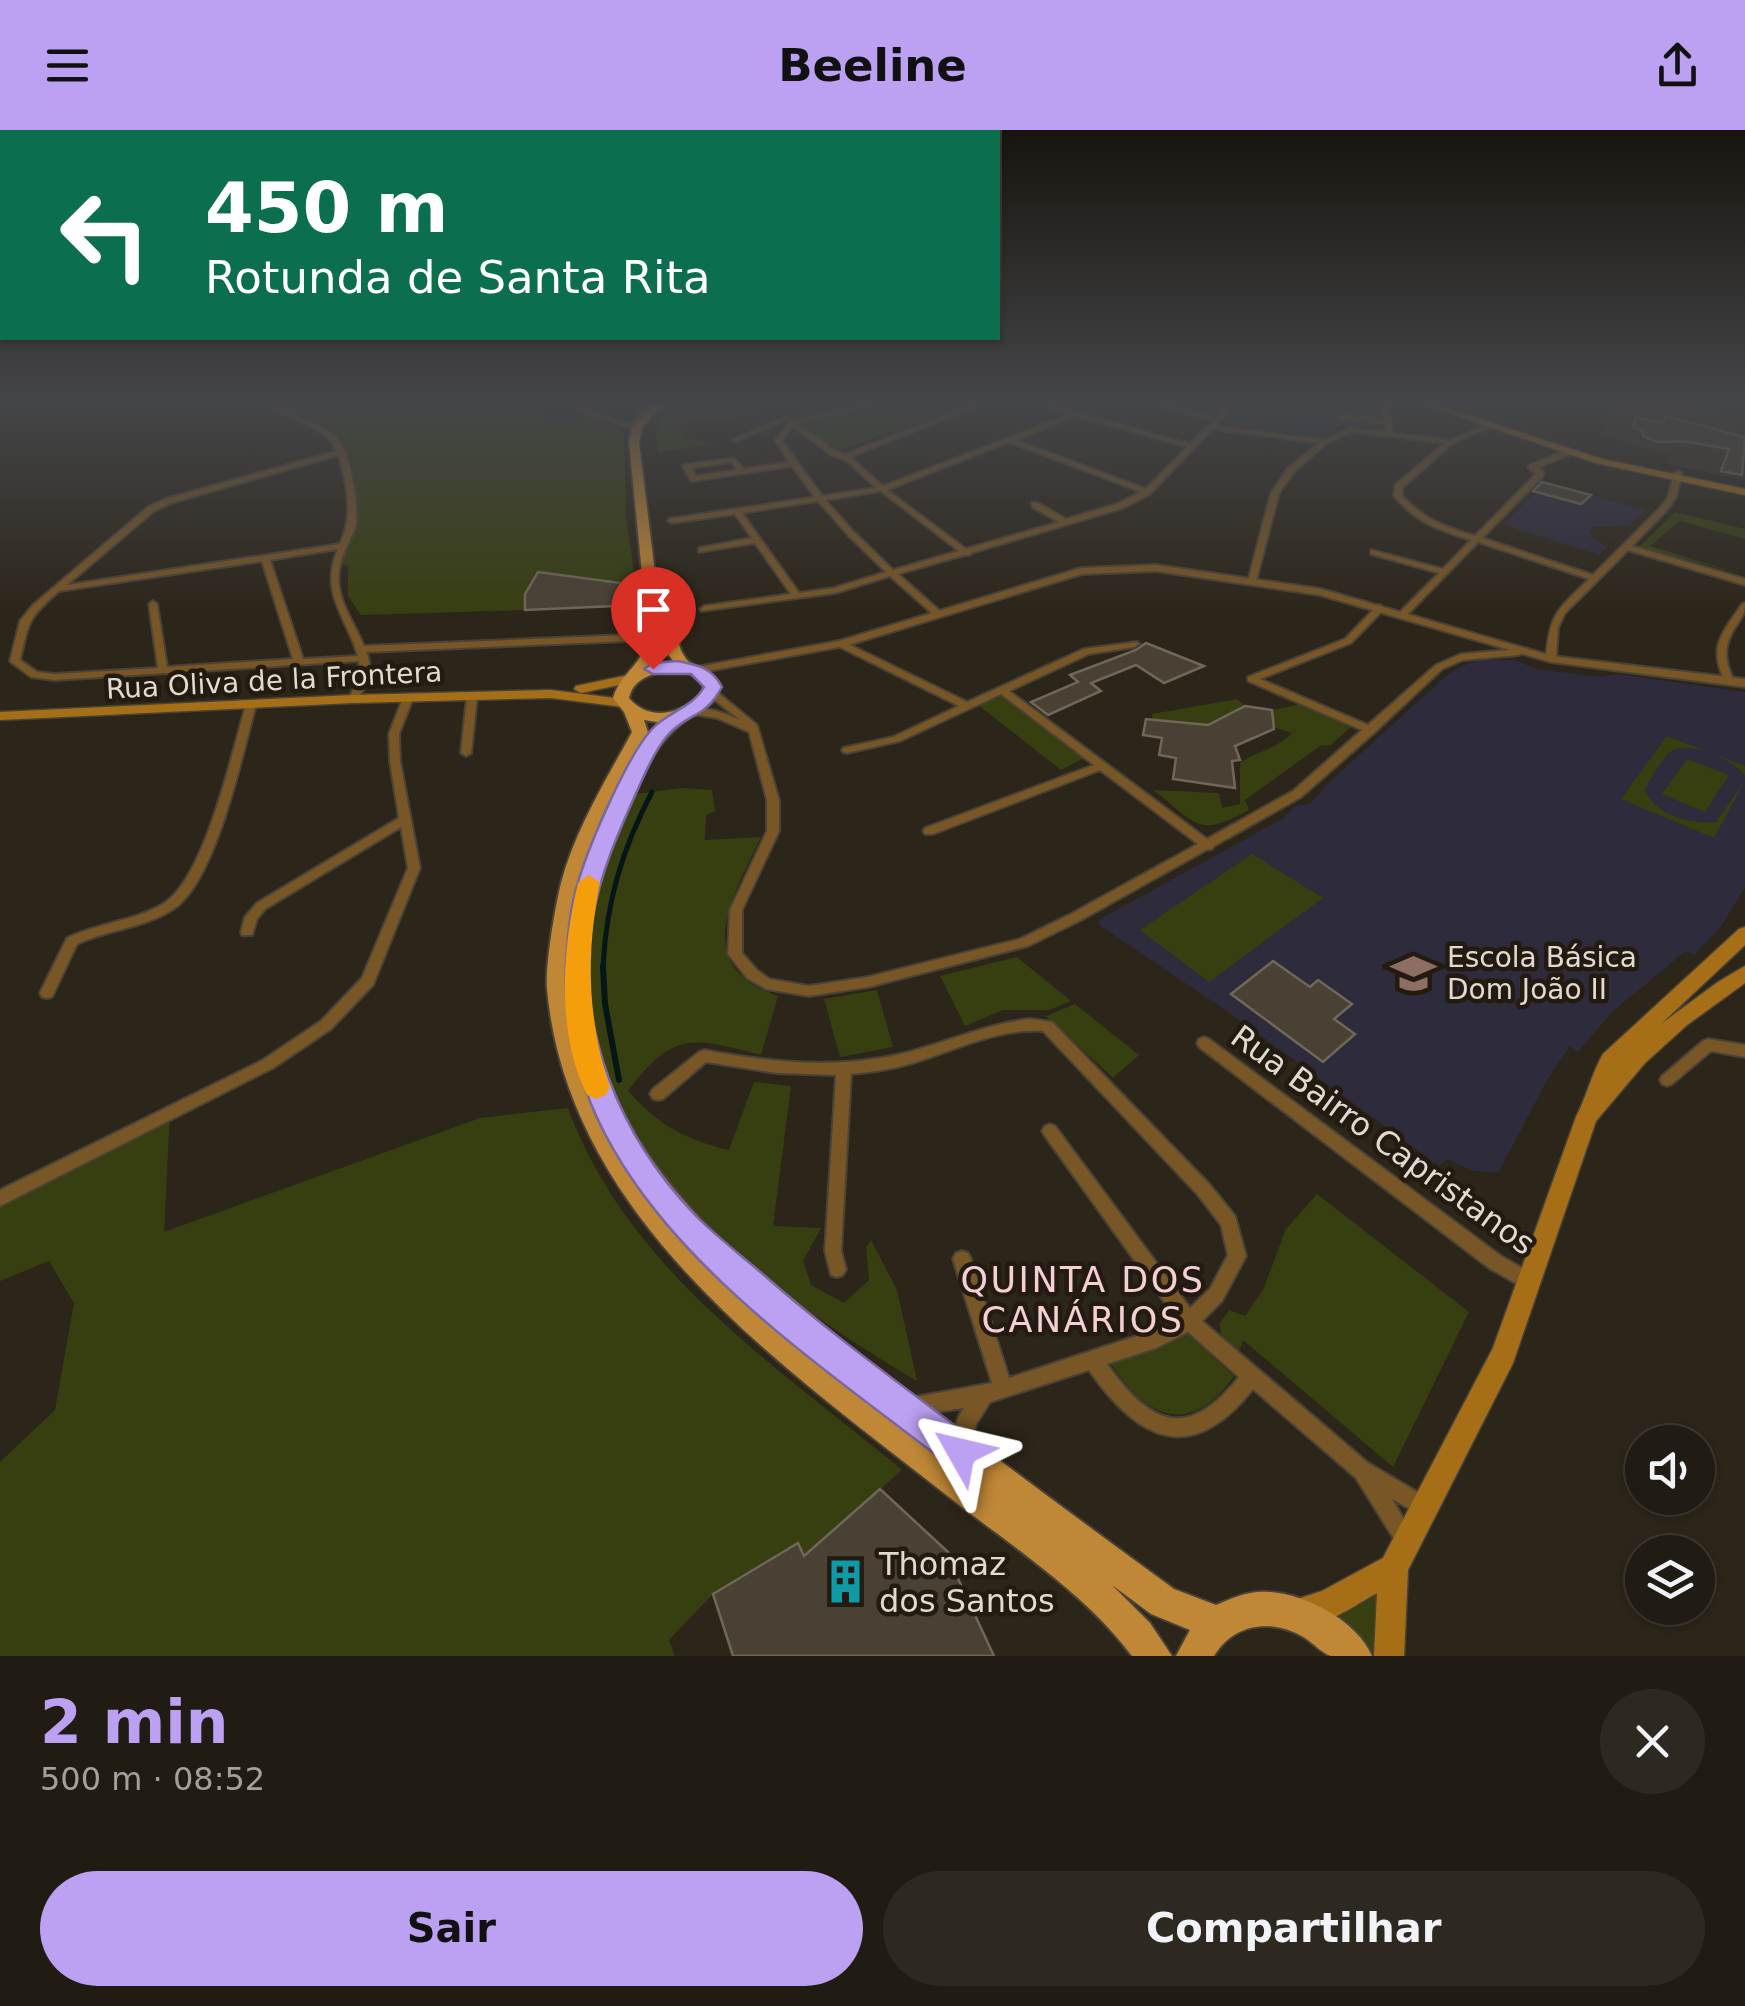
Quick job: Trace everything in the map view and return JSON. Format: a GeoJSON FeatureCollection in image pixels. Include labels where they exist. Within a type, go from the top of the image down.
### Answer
{"type":"FeatureCollection","features":[{"type":"Feature","properties":{"kind":"main road"},"geometry":{"type":"LineString","coordinates":[[638,474],[655,634],[653,652],[624,687],[627,707],[640,732],[590,834],[571,884],[559,962],[566,1045],[584,1102],[656,1221],[696,1265],[853,1401],[1099,1598],[1141,1636],[1154,1656]]}},
{"type":"Feature","properties":{"kind":"main road"},"geometry":{"type":"LineString","coordinates":[[648,474],[673,650],[691,668],[708,677],[712,690],[658,734],[639,764],[590,878],[578,950],[577,992],[589,1065],[601,1101],[636,1163],[685,1226],[806,1334],[1163,1602],[1218,1623]]}},
{"type":"Feature","properties":{"kind":"main road"},"geometry":{"type":"LineString","coordinates":[[1669,474],[1745,492]]}},
{"type":"Feature","properties":{"kind":"main road"},"geometry":{"type":"LineString","coordinates":[[636,676],[661,667],[691,668]]}},
{"type":"Feature","properties":{"kind":"main road","name":"Rua Oliva de la Frontera"},"geometry":{"type":"LineString","coordinates":[[0,716],[353,698],[551,694],[636,676]]}},
{"type":"Feature","properties":{"kind":"main road","name":"Rua Oliva de la Frontera"},"geometry":{"type":"LineString","coordinates":[[551,694],[627,707]]}},
{"type":"Feature","properties":{"kind":"main road"},"geometry":{"type":"LineString","coordinates":[[627,707],[649,716],[687,713]]}},
{"type":"Feature","properties":{"kind":"main road"},"geometry":{"type":"LineString","coordinates":[[1389,1656],[1400,1554],[1490,1387],[1530,1282],[1576,1140],[1596,1100],[1602,1074],[1610,1060],[1745,934]]}},
{"type":"Feature","properties":{"kind":"main road"},"geometry":{"type":"LineString","coordinates":[[1596,1100],[1664,1035],[1745,973]]}},
{"type":"Feature","properties":{"kind":"main road"},"geometry":{"type":"LineString","coordinates":[[1296,1614],[1328,1604],[1400,1554]]}},
{"type":"Feature","properties":{"kind":"main road"},"geometry":{"type":"LineString","coordinates":[[1194,1656],[1218,1623],[1254,1608],[1296,1614],[1332,1635],[1354,1656]]}},
{"type":"Feature","properties":{"kind":"street"},"geometry":{"type":"LineString","coordinates":[[261,474],[168,500],[151,509],[24,620],[15,661],[23,670],[54,677],[628,638]]}},
{"type":"Feature","properties":{"kind":"street"},"geometry":{"type":"LineString","coordinates":[[349,474],[347,492],[354,520],[333,573],[336,593],[364,654],[362,687],[353,698]]}},
{"type":"Feature","properties":{"kind":"street"},"geometry":{"type":"LineString","coordinates":[[691,474],[694,479],[727,474]]}},
{"type":"Feature","properties":{"kind":"street"},"geometry":{"type":"LineString","coordinates":[[801,474],[891,575],[938,614]]}},
{"type":"Feature","properties":{"kind":"street"},"geometry":{"type":"LineString","coordinates":[[865,474],[967,552]]}},
{"type":"Feature","properties":{"kind":"street"},"geometry":{"type":"LineString","coordinates":[[672,521],[882,489],[921,474]]}},
{"type":"Feature","properties":{"kind":"street"},"geometry":{"type":"LineString","coordinates":[[1099,474],[1146,492]]}},
{"type":"Feature","properties":{"kind":"street"},"geometry":{"type":"LineString","coordinates":[[704,609],[835,590],[891,575],[1120,506],[1146,492],[1163,474]]}},
{"type":"Feature","properties":{"kind":"street"},"geometry":{"type":"LineString","coordinates":[[1252,581],[1275,493],[1287,474]]}},
{"type":"Feature","properties":{"kind":"street"},"geometry":{"type":"LineString","coordinates":[[1413,474],[1398,487],[1398,496],[1425,520],[1474,540],[1592,577]]}},
{"type":"Feature","properties":{"kind":"street"},"geometry":{"type":"LineString","coordinates":[[1403,614],[1540,474]]}},
{"type":"Feature","properties":{"kind":"street"},"geometry":{"type":"LineString","coordinates":[[1551,658],[1553,628],[1560,612],[1664,510],[1677,476]]}},
{"type":"Feature","properties":{"kind":"street"},"geometry":{"type":"LineString","coordinates":[[1035,505],[1065,522]]}},
{"type":"Feature","properties":{"kind":"street"},"geometry":{"type":"LineString","coordinates":[[737,511],[796,595]]}},
{"type":"Feature","properties":{"kind":"street"},"geometry":{"type":"LineString","coordinates":[[702,550],[757,540]]}},
{"type":"Feature","properties":{"kind":"street"},"geometry":{"type":"LineString","coordinates":[[57,590],[344,546]]}},
{"type":"Feature","properties":{"kind":"street"},"geometry":{"type":"LineString","coordinates":[[1625,546],[1745,582]]}},
{"type":"Feature","properties":{"kind":"street"},"geometry":{"type":"LineString","coordinates":[[1374,552],[1445,572]]}},
{"type":"Feature","properties":{"kind":"street"},"geometry":{"type":"LineString","coordinates":[[265,558],[299,662]]}},
{"type":"Feature","properties":{"kind":"street"},"geometry":{"type":"LineString","coordinates":[[691,668],[841,644],[1072,574],[1156,568],[1252,581],[1380,608],[1518,652],[1745,683]]}},
{"type":"Feature","properties":{"kind":"street"},"geometry":{"type":"LineString","coordinates":[[153,604],[163,670]]}},
{"type":"Feature","properties":{"kind":"street"},"geometry":{"type":"LineString","coordinates":[[1729,681],[1720,664],[1719,647],[1745,606]]}},
{"type":"Feature","properties":{"kind":"street"},"geometry":{"type":"LineString","coordinates":[[1370,730],[1251,678],[1348,641],[1380,608]]}},
{"type":"Feature","properties":{"kind":"street"},"geometry":{"type":"LineString","coordinates":[[759,657],[712,690],[749,720],[773,800],[772,831],[736,910],[734,942],[736,954],[752,974],[783,989],[808,991],[868,982],[1022,943],[1208,846],[1297,794],[1438,667],[1479,650],[1484,645],[1482,640]]}},
{"type":"Feature","properties":{"kind":"street"},"geometry":{"type":"LineString","coordinates":[[841,644],[967,706]]}},
{"type":"Feature","properties":{"kind":"street"},"geometry":{"type":"LineString","coordinates":[[847,750],[896,738],[1087,651],[1134,644]]}},
{"type":"Feature","properties":{"kind":"street"},"geometry":{"type":"LineString","coordinates":[[1461,657],[1518,652]]}},
{"type":"Feature","properties":{"kind":"street"},"geometry":{"type":"LineString","coordinates":[[1002,690],[1208,846]]}},
{"type":"Feature","properties":{"kind":"street"},"geometry":{"type":"LineString","coordinates":[[466,753],[472,697]]}},
{"type":"Feature","properties":{"kind":"street"},"geometry":{"type":"LineString","coordinates":[[0,1198],[268,1064],[326,1026],[368,981],[414,868],[394,734],[408,698]]}},
{"type":"Feature","properties":{"kind":"street"},"geometry":{"type":"LineString","coordinates":[[48,993],[72,940],[162,910],[175,903],[196,878],[251,706]]}},
{"type":"Feature","properties":{"kind":"street"},"geometry":{"type":"LineString","coordinates":[[687,713],[719,715],[752,730]]}},
{"type":"Feature","properties":{"kind":"street"},"geometry":{"type":"LineString","coordinates":[[928,831],[1103,766]]}},
{"type":"Feature","properties":{"kind":"street"},"geometry":{"type":"LineString","coordinates":[[247,932],[251,917],[261,906],[404,820]]}},
{"type":"Feature","properties":{"kind":"street"},"geometry":{"type":"LineString","coordinates":[[658,1094],[704,1056],[756,1068],[844,1070],[902,1060],[1020,1024],[1047,1026],[1204,1190],[1229,1222],[1237,1256],[1216,1296],[1189,1321],[1156,1339],[993,1392],[902,1407]]}},
{"type":"Feature","properties":{"kind":"street","name":"Rua Bairro Capristanos"},"geometry":{"type":"LineString","coordinates":[[1204,1043],[1494,1262],[1530,1282]]}},
{"type":"Feature","properties":{"kind":"street"},"geometry":{"type":"LineString","coordinates":[[1666,1080],[1708,1045],[1745,1051]]}},
{"type":"Feature","properties":{"kind":"street"},"geometry":{"type":"LineString","coordinates":[[838,1269],[833,1251],[844,1070]]}},
{"type":"Feature","properties":{"kind":"street"},"geometry":{"type":"LineString","coordinates":[[1050,1131],[1189,1321],[1250,1378],[1362,1470],[1424,1507]]}},
{"type":"Feature","properties":{"kind":"street"},"geometry":{"type":"LineString","coordinates":[[962,1258],[993,1392]]}},
{"type":"Feature","properties":{"kind":"street"},"geometry":{"type":"LineString","coordinates":[[1092,1359],[1118,1398],[1148,1422],[1183,1428],[1214,1420],[1250,1378]]}},
{"type":"Feature","properties":{"kind":"street"},"geometry":{"type":"LineString","coordinates":[[961,1452],[967,1420],[993,1392]]}},
{"type":"Feature","properties":{"kind":"street"},"geometry":{"type":"LineString","coordinates":[[1362,1470],[1400,1554]]}},
{"type":"Feature","properties":{"kind":"shaded area"},"geometry":{"type":"Polygon","coordinates":[[[1716,474],[1745,474],[1745,480],[1716,474]]]}},
{"type":"Feature","properties":{"kind":"shaded area"},"geometry":{"type":"Polygon","coordinates":[[[1544,483],[1646,510],[1629,526],[1593,527],[1589,532],[1593,538],[1607,547],[1599,555],[1503,525],[1544,483]]]}},
{"type":"Feature","properties":{"kind":"shaded area"},"geometry":{"type":"Polygon","coordinates":[[[1479,660],[1515,660],[1537,669],[1600,677],[1618,674],[1745,692],[1745,887],[1721,927],[1694,955],[1686,951],[1611,1013],[1578,1052],[1570,1046],[1546,1082],[1499,1172],[1473,1171],[1447,1159],[1439,1166],[1231,1014],[1099,925],[1100,919],[1282,819],[1295,806],[1310,804],[1446,676],[1479,660]]]}},
{"type":"Feature","properties":{"kind":"green space"},"geometry":{"type":"Polygon","coordinates":[[[352,474],[625,474],[626,517],[636,585],[538,572],[525,594],[525,610],[361,615],[348,596],[348,566],[341,564],[358,519],[351,492],[352,474]]]}},
{"type":"Feature","properties":{"kind":"green space"},"geometry":{"type":"Polygon","coordinates":[[[1675,512],[1745,529],[1745,539],[1680,521],[1650,546],[1741,574],[1639,547],[1675,512]]]}},
{"type":"Feature","properties":{"kind":"green space"},"geometry":{"type":"Polygon","coordinates":[[[998,696],[1086,757],[1061,770],[978,705],[998,696]]]}},
{"type":"Feature","properties":{"kind":"green space"},"geometry":{"type":"Polygon","coordinates":[[[1237,699],[1245,706],[1208,725],[1153,720],[1152,714],[1237,699]]]}},
{"type":"Feature","properties":{"kind":"green space"},"geometry":{"type":"Polygon","coordinates":[[[1302,704],[1351,727],[1331,745],[1320,746],[1245,800],[1249,810],[1207,825],[1189,818],[1153,790],[1219,793],[1222,808],[1240,804],[1240,763],[1292,733],[1273,727],[1272,710],[1302,704]]]}},
{"type":"Feature","properties":{"kind":"green space"},"geometry":{"type":"Polygon","coordinates":[[[1667,736],[1745,766],[1745,776],[1712,754],[1681,748],[1665,757],[1645,789],[1665,812],[1695,821],[1716,822],[1745,781],[1714,838],[1621,799],[1667,736]]]}},
{"type":"Feature","properties":{"kind":"green space"},"geometry":{"type":"Polygon","coordinates":[[[1687,759],[1729,775],[1705,812],[1662,794],[1687,759]]]}},
{"type":"Feature","properties":{"kind":"green space"},"geometry":{"type":"Polygon","coordinates":[[[681,788],[712,790],[715,811],[706,815],[705,840],[761,837],[731,906],[726,948],[734,967],[751,983],[778,996],[761,1055],[717,1045],[685,1044],[658,1058],[628,1091],[674,1130],[729,1150],[754,1082],[791,1086],[773,1226],[821,1228],[803,1261],[811,1285],[844,1303],[869,1280],[866,1247],[871,1240],[897,1290],[917,1381],[778,1288],[693,1212],[657,1169],[627,1123],[603,1073],[595,1036],[591,956],[604,874],[635,794],[681,788]]]}},
{"type":"Feature","properties":{"kind":"green space"},"geometry":{"type":"Polygon","coordinates":[[[1252,854],[1323,898],[1209,982],[1140,930],[1252,854]]]}},
{"type":"Feature","properties":{"kind":"green space"},"geometry":{"type":"Polygon","coordinates":[[[1017,957],[1071,1001],[1049,1010],[1003,1010],[965,1026],[940,976],[1017,957]]]}},
{"type":"Feature","properties":{"kind":"green space"},"geometry":{"type":"Polygon","coordinates":[[[877,990],[893,1047],[840,1057],[824,999],[877,990]]]}},
{"type":"Feature","properties":{"kind":"green space"},"geometry":{"type":"Polygon","coordinates":[[[1075,1004],[1139,1055],[1113,1078],[1046,1016],[1075,1004]]]}},
{"type":"Feature","properties":{"kind":"green space"},"geometry":{"type":"Polygon","coordinates":[[[568,1108],[594,1165],[627,1218],[666,1266],[756,1352],[902,1470],[804,1556],[797,1544],[713,1594],[669,1640],[675,1656],[0,1656],[0,1462],[55,1410],[74,1303],[49,1261],[0,1281],[0,1200],[170,1112],[164,1232],[480,1118],[568,1108]]]}},
{"type":"Feature","properties":{"kind":"green space"},"geometry":{"type":"Polygon","coordinates":[[[1317,1194],[1469,1312],[1393,1467],[1243,1340],[1239,1351],[1221,1335],[1220,1323],[1229,1310],[1245,1316],[1263,1290],[1286,1229],[1317,1194]]]}},
{"type":"Feature","properties":{"kind":"green space"},"geometry":{"type":"Polygon","coordinates":[[[1185,1332],[1234,1376],[1201,1408],[1169,1414],[1138,1397],[1110,1362],[1185,1332]]]}},
{"type":"Feature","properties":{"kind":"green space"},"geometry":{"type":"Polygon","coordinates":[[[1379,1589],[1374,1656],[1371,1656],[1335,1619],[1379,1589]]]}},
{"type":"Feature","properties":{"kind":"building"},"geometry":{"type":"Polygon","coordinates":[[[1542,482],[1591,495],[1581,504],[1533,491],[1542,482]]]}},
{"type":"Feature","properties":{"kind":"building"},"geometry":{"type":"Polygon","coordinates":[[[538,572],[636,585],[638,605],[525,610],[525,594],[538,572]]]}},
{"type":"Feature","properties":{"kind":"building"},"geometry":{"type":"Polygon","coordinates":[[[1146,643],[1204,666],[1164,683],[1136,665],[1091,683],[1101,691],[1048,715],[1031,702],[1078,682],[1070,675],[1146,643]]]}},
{"type":"Feature","properties":{"kind":"building"},"geometry":{"type":"Polygon","coordinates":[[[1245,706],[1272,710],[1274,729],[1235,746],[1240,760],[1232,761],[1235,788],[1173,779],[1176,758],[1159,755],[1162,738],[1143,735],[1146,719],[1208,725],[1245,706]]]}},
{"type":"Feature","properties":{"kind":"building"},"geometry":{"type":"Polygon","coordinates":[[[1273,961],[1310,987],[1318,980],[1352,1004],[1334,1019],[1355,1034],[1323,1062],[1231,994],[1273,961]]]}},
{"type":"Feature","properties":{"kind":"building","name":"Thomaz dos Santos"},"geometry":{"type":"Polygon","coordinates":[[[880,1489],[963,1566],[954,1570],[994,1656],[733,1656],[713,1594],[798,1543],[804,1556],[880,1489]]]}},
{"type":"Feature","properties":{"kind":"waterway"},"geometry":{"type":"LineString","coordinates":[[603,967],[617,877],[652,792]]}},
{"type":"Feature","properties":{"kind":"waterway"},"geometry":{"type":"LineString","coordinates":[[603,967],[605,1004],[619,1080]]}},
{"type":"Feature","properties":{"kind":"slow traffic"},"geometry":{"type":"LineString","coordinates":[[589,883],[580,922],[577,992],[596,1087]]}},
{"type":"Feature","properties":{"kind":"place","name":"Escola Básica Dom João II"},"geometry":{"type":"Point","coordinates":[1414,973]}},
{"type":"Feature","properties":{"kind":"place","name":"Thomaz dos Santos"},"geometry":{"type":"Point","coordinates":[846,1582]}},
{"type":"Feature","properties":{"kind":"district","name":"QUINTA DOS CANÁRIOS"},"geometry":{"type":"Point","coordinates":[1083,1300]}},
{"type":"Feature","properties":{"kind":"route"},"geometry":{"type":"LineString","coordinates":[[653,669],[677,666],[696,670],[708,677],[713,687],[703,705],[658,734],[628,787],[590,878],[580,922],[577,992],[589,1065],[601,1101],[636,1163],[685,1226],[806,1334],[961,1452]]}}]}
